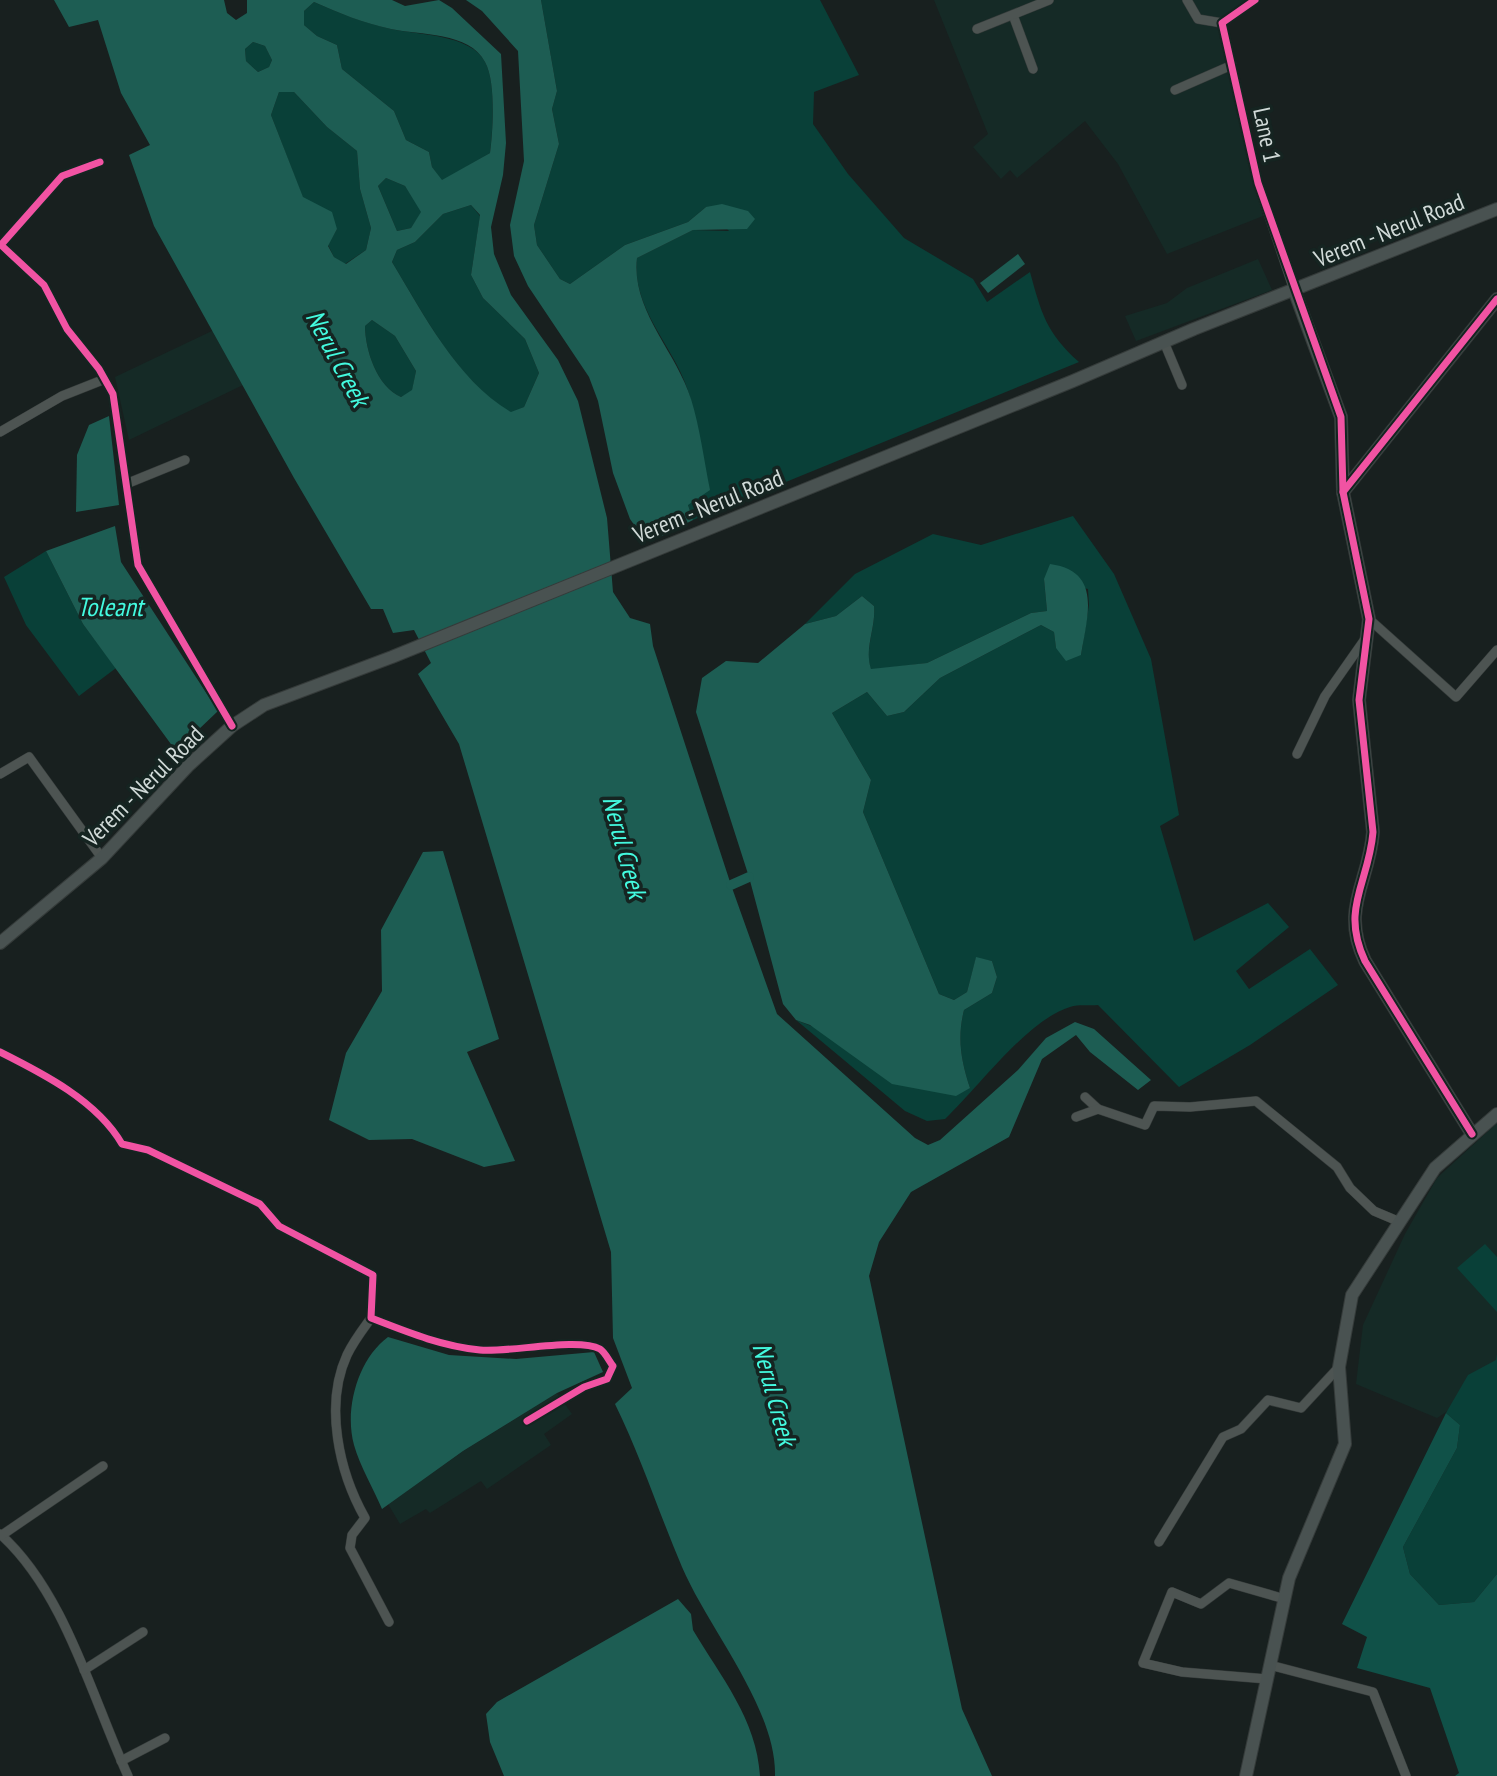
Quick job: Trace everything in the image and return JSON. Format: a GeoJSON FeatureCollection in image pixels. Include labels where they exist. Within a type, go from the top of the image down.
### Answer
{"type":"FeatureCollection","features":[{"type":"Feature","properties":{"kind":"main road","name":"Verem - Nerul Road"},"geometry":{"type":"LineString","coordinates":[[0,943],[102,858],[189,765],[232,726],[264,705],[392,657],[1497,209]]}},
{"type":"Feature","properties":{"kind":"main road"},"geometry":{"type":"LineString","coordinates":[[1294,290],[1340,417],[1343,492],[1369,619],[1360,713],[1373,832],[1372,850],[1358,895],[1354,933],[1365,961],[1472,1133]]}},
{"type":"Feature","properties":{"kind":"main road"},"geometry":{"type":"LineString","coordinates":[[1343,492],[1497,299]]}},
{"type":"Feature","properties":{"kind":"main road"},"geometry":{"type":"LineString","coordinates":[[1246,1776],[1289,1578],[1345,1444],[1339,1367],[1352,1295],[1435,1168],[1497,1114]]}},
{"type":"Feature","properties":{"kind":"street"},"geometry":{"type":"LineString","coordinates":[[976,29],[1049,0]]}},
{"type":"Feature","properties":{"kind":"street"},"geometry":{"type":"LineString","coordinates":[[1187,0],[1198,19],[1222,23],[1255,0]]}},
{"type":"Feature","properties":{"kind":"street"},"geometry":{"type":"LineString","coordinates":[[1013,15],[1033,69]]}},
{"type":"Feature","properties":{"kind":"street","name":"Lane 1"},"geometry":{"type":"LineString","coordinates":[[1222,23],[1258,183],[1294,290]]}},
{"type":"Feature","properties":{"kind":"street"},"geometry":{"type":"LineString","coordinates":[[1175,90],[1232,65]]}},
{"type":"Feature","properties":{"kind":"street"},"geometry":{"type":"LineString","coordinates":[[100,162],[62,176],[0,245],[44,285],[67,329],[105,379],[113,394],[138,565],[232,726]]}},
{"type":"Feature","properties":{"kind":"street"},"geometry":{"type":"LineString","coordinates":[[1164,342],[1182,385]]}},
{"type":"Feature","properties":{"kind":"street"},"geometry":{"type":"LineString","coordinates":[[0,432],[62,397],[105,379]]}},
{"type":"Feature","properties":{"kind":"street"},"geometry":{"type":"LineString","coordinates":[[126,484],[185,460]]}},
{"type":"Feature","properties":{"kind":"street"},"geometry":{"type":"LineString","coordinates":[[1369,619],[1456,697],[1497,650]]}},
{"type":"Feature","properties":{"kind":"street"},"geometry":{"type":"LineString","coordinates":[[1297,754],[1325,696],[1369,634]]}},
{"type":"Feature","properties":{"kind":"street"},"geometry":{"type":"LineString","coordinates":[[0,775],[29,757],[102,858]]}},
{"type":"Feature","properties":{"kind":"street"},"geometry":{"type":"LineString","coordinates":[[0,1052],[51,1077],[113,1128],[122,1144],[148,1150],[260,1204],[279,1226],[373,1275],[371,1318],[347,1355],[336,1393],[335,1419],[352,1494],[365,1518],[352,1535],[350,1548],[389,1622]]}},
{"type":"Feature","properties":{"kind":"street"},"geometry":{"type":"LineString","coordinates":[[1085,1097],[1098,1109],[1145,1125],[1154,1106],[1190,1107],[1256,1101],[1337,1167],[1350,1188],[1374,1211],[1400,1222]]}},
{"type":"Feature","properties":{"kind":"street"},"geometry":{"type":"LineString","coordinates":[[1076,1117],[1098,1109]]}},
{"type":"Feature","properties":{"kind":"street"},"geometry":{"type":"LineString","coordinates":[[371,1318],[427,1340],[482,1350],[559,1346],[589,1347],[603,1352],[613,1366],[607,1379],[584,1387],[527,1421]]}},
{"type":"Feature","properties":{"kind":"street"},"geometry":{"type":"LineString","coordinates":[[1159,1542],[1223,1437],[1241,1429],[1268,1400],[1301,1408],[1339,1367]]}},
{"type":"Feature","properties":{"kind":"street"},"geometry":{"type":"LineString","coordinates":[[103,1466],[1,1534],[43,1586],[84,1670],[128,1776]]}},
{"type":"Feature","properties":{"kind":"street"},"geometry":{"type":"LineString","coordinates":[[1267,1679],[1182,1672],[1143,1663],[1172,1592],[1201,1604],[1229,1583],[1284,1599]]}},
{"type":"Feature","properties":{"kind":"street"},"geometry":{"type":"LineString","coordinates":[[84,1670],[144,1632]]}},
{"type":"Feature","properties":{"kind":"street"},"geometry":{"type":"LineString","coordinates":[[1270,1665],[1373,1692],[1406,1776]]}},
{"type":"Feature","properties":{"kind":"street"},"geometry":{"type":"LineString","coordinates":[[121,1761],[165,1738]]}},
{"type":"Feature","properties":{"kind":"shaded area"},"geometry":{"type":"Polygon","coordinates":[[[541,0],[820,0],[859,75],[814,92],[813,124],[848,174],[904,238],[973,279],[987,302],[1030,272],[1046,321],[1059,341],[1079,362],[693,520],[688,505],[692,434],[690,397],[684,379],[656,329],[641,295],[637,258],[693,230],[729,231],[706,207],[688,222],[625,245],[570,284],[560,279],[537,245],[534,225],[559,144],[552,109],[557,91],[541,0]]]}},
{"type":"Feature","properties":{"kind":"shaded area"},"geometry":{"type":"Polygon","coordinates":[[[934,0],[1248,0],[1218,24],[1263,216],[1167,254],[1118,164],[1085,121],[1017,178],[1010,170],[1001,179],[973,147],[988,134],[934,0]]]}},
{"type":"Feature","properties":{"kind":"shaded area"},"geometry":{"type":"Polygon","coordinates":[[[314,2],[381,27],[456,41],[478,53],[485,62],[491,81],[493,120],[490,153],[442,181],[432,167],[429,152],[406,140],[394,111],[342,69],[337,45],[317,36],[304,25],[304,11],[314,2]]]}},
{"type":"Feature","properties":{"kind":"shaded area"},"geometry":{"type":"Polygon","coordinates":[[[253,42],[265,46],[272,60],[269,67],[258,72],[246,61],[245,49],[253,42]]]}},
{"type":"Feature","properties":{"kind":"shaded area"},"geometry":{"type":"Polygon","coordinates":[[[279,92],[294,92],[327,127],[357,151],[360,189],[371,228],[366,250],[345,264],[334,257],[328,245],[337,229],[303,198],[271,115],[279,92]]]}},
{"type":"Feature","properties":{"kind":"shaded area"},"geometry":{"type":"Polygon","coordinates":[[[386,178],[405,186],[422,212],[411,228],[397,231],[378,186],[386,178]]]}},
{"type":"Feature","properties":{"kind":"shaded area"},"geometry":{"type":"Polygon","coordinates":[[[471,205],[480,216],[471,275],[483,298],[525,339],[539,373],[524,407],[511,413],[474,383],[458,365],[429,324],[392,262],[397,250],[415,242],[443,214],[471,205]]]}},
{"type":"Feature","properties":{"kind":"shaded area"},"geometry":{"type":"Polygon","coordinates":[[[1258,259],[1272,290],[1136,341],[1125,316],[1167,303],[1187,288],[1258,259]]]}},
{"type":"Feature","properties":{"kind":"shaded area"},"geometry":{"type":"Polygon","coordinates":[[[372,320],[395,336],[416,371],[412,391],[401,397],[385,385],[374,367],[367,346],[365,326],[372,320]]]}},
{"type":"Feature","properties":{"kind":"shaded area"},"geometry":{"type":"Polygon","coordinates":[[[214,330],[243,385],[129,440],[115,377],[214,330]]]}},
{"type":"Feature","properties":{"kind":"shaded area"},"geometry":{"type":"Polygon","coordinates":[[[1073,516],[1114,574],[1151,659],[1179,815],[1160,826],[1194,941],[1268,903],[1289,927],[1236,971],[1249,989],[1310,949],[1338,985],[1250,1045],[1179,1087],[1098,1005],[1070,1007],[1037,1025],[945,1119],[927,1121],[905,1111],[796,1020],[970,1088],[961,1049],[964,1010],[992,993],[997,977],[992,961],[976,958],[967,992],[954,1000],[939,994],[863,812],[871,780],[832,713],[867,692],[887,716],[904,712],[940,678],[1041,625],[1054,632],[1056,648],[1081,655],[1089,605],[1088,589],[1044,579],[1047,611],[1031,613],[927,663],[871,670],[869,646],[874,606],[862,596],[836,616],[805,624],[855,574],[933,534],[981,545],[1073,516]]]}},
{"type":"Feature","properties":{"kind":"shaded area"},"geometry":{"type":"Polygon","coordinates":[[[46,551],[83,624],[116,668],[79,696],[26,625],[4,577],[46,551]]]}},
{"type":"Feature","properties":{"kind":"shaded area"},"geometry":{"type":"Polygon","coordinates":[[[1497,1123],[1497,1378],[1437,1418],[1356,1384],[1363,1325],[1405,1234],[1437,1178],[1497,1123]]]}},
{"type":"Feature","properties":{"kind":"shaded area"},"geometry":{"type":"Polygon","coordinates":[[[1485,1244],[1497,1257],[1497,1312],[1457,1268],[1485,1244]]]}},
{"type":"Feature","properties":{"kind":"shaded area"},"geometry":{"type":"Polygon","coordinates":[[[1497,1354],[1497,1574],[1474,1602],[1439,1605],[1410,1574],[1403,1547],[1457,1448],[1460,1425],[1446,1413],[1468,1375],[1496,1360],[1497,1354]]]}},
{"type":"Feature","properties":{"kind":"shaded area"},"geometry":{"type":"Polygon","coordinates":[[[557,1393],[572,1414],[544,1434],[551,1445],[487,1489],[481,1481],[430,1513],[426,1509],[400,1524],[388,1504],[463,1451],[557,1393]]]}},
{"type":"Feature","properties":{"kind":"shaded area"},"geometry":{"type":"Polygon","coordinates":[[[1446,1413],[1460,1425],[1457,1448],[1403,1547],[1410,1574],[1439,1605],[1474,1602],[1497,1574],[1497,1776],[1455,1776],[1459,1773],[1430,1688],[1357,1668],[1367,1637],[1342,1624],[1446,1413]]]}},
{"type":"Feature","properties":{"kind":"water","name":"Nerul Creek"},"geometry":{"type":"Polygon","coordinates":[[[54,0],[224,0],[227,13],[236,20],[247,13],[247,0],[392,0],[405,6],[439,0],[452,8],[501,54],[506,143],[503,175],[491,227],[494,254],[511,295],[558,360],[578,401],[607,518],[613,592],[630,618],[650,624],[653,646],[731,885],[777,1014],[915,1138],[928,1145],[940,1140],[1018,1070],[1046,1038],[1075,1022],[1094,1029],[1151,1080],[1138,1090],[1090,1052],[1076,1035],[1042,1059],[1009,1137],[911,1192],[879,1242],[869,1276],[962,1709],[992,1776],[775,1776],[773,1750],[765,1724],[739,1669],[682,1567],[615,1404],[632,1388],[613,1338],[611,1252],[459,744],[418,674],[431,663],[414,630],[393,633],[383,609],[371,609],[294,478],[154,226],[129,155],[150,145],[121,93],[98,20],[69,27],[54,0]],[[314,2],[304,11],[304,25],[317,36],[337,45],[342,69],[394,111],[406,140],[429,152],[432,167],[442,180],[490,153],[493,120],[491,81],[485,62],[478,52],[468,45],[443,36],[371,24],[314,2]],[[253,42],[245,49],[246,61],[258,72],[269,67],[272,60],[265,46],[253,42]],[[279,92],[271,115],[303,197],[332,212],[337,229],[328,246],[334,257],[346,264],[366,250],[371,228],[360,189],[357,151],[327,127],[294,92],[279,92]],[[386,178],[378,186],[397,231],[411,228],[421,212],[405,186],[386,178]],[[471,205],[443,214],[415,242],[397,250],[392,262],[429,324],[458,364],[492,399],[511,412],[524,407],[539,373],[525,339],[483,298],[471,275],[480,215],[471,205]],[[372,320],[365,326],[374,367],[385,385],[401,397],[412,390],[416,371],[395,336],[372,320]]]}},
{"type":"Feature","properties":{"kind":"water"},"geometry":{"type":"Polygon","coordinates":[[[466,0],[541,0],[557,91],[552,109],[559,144],[534,225],[537,245],[560,279],[570,284],[625,245],[688,222],[706,207],[722,204],[748,211],[755,219],[747,229],[693,230],[637,258],[637,277],[647,313],[691,399],[710,490],[688,505],[693,520],[656,539],[642,536],[630,519],[613,473],[598,401],[589,377],[528,286],[514,256],[510,225],[524,161],[518,51],[482,11],[466,0]]]}},
{"type":"Feature","properties":{"kind":"water"},"geometry":{"type":"Polygon","coordinates":[[[1018,254],[1025,264],[988,293],[980,283],[1018,254]]]}},
{"type":"Feature","properties":{"kind":"water"},"geometry":{"type":"Polygon","coordinates":[[[109,416],[119,505],[76,512],[77,455],[89,425],[109,416]]]}},
{"type":"Feature","properties":{"kind":"water","name":"Toleant"},"geometry":{"type":"Polygon","coordinates":[[[115,526],[121,562],[218,711],[176,751],[83,624],[46,551],[115,526]]]}},
{"type":"Feature","properties":{"kind":"water"},"geometry":{"type":"Polygon","coordinates":[[[1050,564],[1067,568],[1078,576],[1085,586],[1088,611],[1081,655],[1066,661],[1056,648],[1054,632],[1041,625],[940,678],[904,712],[887,716],[867,692],[832,713],[871,780],[863,812],[939,994],[954,1000],[967,992],[976,957],[992,961],[997,977],[992,993],[964,1010],[961,1049],[970,1088],[956,1096],[892,1084],[810,1025],[796,1020],[783,1004],[749,877],[696,712],[702,678],[726,661],[758,663],[805,624],[836,616],[862,596],[874,606],[869,645],[871,669],[927,663],[1031,613],[1047,611],[1044,579],[1050,564]]]}},
{"type":"Feature","properties":{"kind":"water"},"geometry":{"type":"Polygon","coordinates":[[[443,851],[499,1039],[467,1052],[515,1161],[484,1167],[412,1139],[369,1140],[329,1120],[346,1053],[382,991],[381,930],[423,852],[443,851]]]}},
{"type":"Feature","properties":{"kind":"water"},"geometry":{"type":"Polygon","coordinates":[[[388,1337],[449,1355],[516,1359],[594,1352],[603,1372],[557,1393],[463,1451],[382,1509],[354,1445],[351,1416],[352,1401],[361,1371],[378,1346],[388,1337]]]}},
{"type":"Feature","properties":{"kind":"water"},"geometry":{"type":"Polygon","coordinates":[[[678,1599],[691,1614],[693,1630],[745,1718],[752,1736],[760,1776],[504,1776],[490,1742],[486,1714],[497,1702],[678,1599]]]}},
{"type":"Feature","properties":{"kind":"waterway"},"geometry":{"type":"LineString","coordinates":[[731,885],[749,877]]}},
{"type":"Feature","properties":{"kind":"cycle path"},"geometry":{"type":"LineString","coordinates":[[1255,0],[1222,23],[1258,183],[1341,417],[1343,492]]}},
{"type":"Feature","properties":{"kind":"cycle path"},"geometry":{"type":"LineString","coordinates":[[100,162],[62,176],[1,245],[44,285],[67,329],[99,369],[113,394],[138,565],[232,726]]}},
{"type":"Feature","properties":{"kind":"cycle path"},"geometry":{"type":"LineString","coordinates":[[1472,1134],[1365,961],[1358,942],[1355,910],[1373,832],[1359,700],[1369,619],[1343,492],[1497,299]]}},
{"type":"Feature","properties":{"kind":"cycle path"},"geometry":{"type":"LineString","coordinates":[[0,1052],[51,1079],[84,1102],[99,1115],[122,1144],[148,1150],[260,1204],[279,1226],[373,1275],[371,1318],[424,1338],[466,1348],[492,1350],[576,1345],[590,1346],[604,1352],[613,1366],[607,1379],[584,1387],[527,1421]]}}]}
